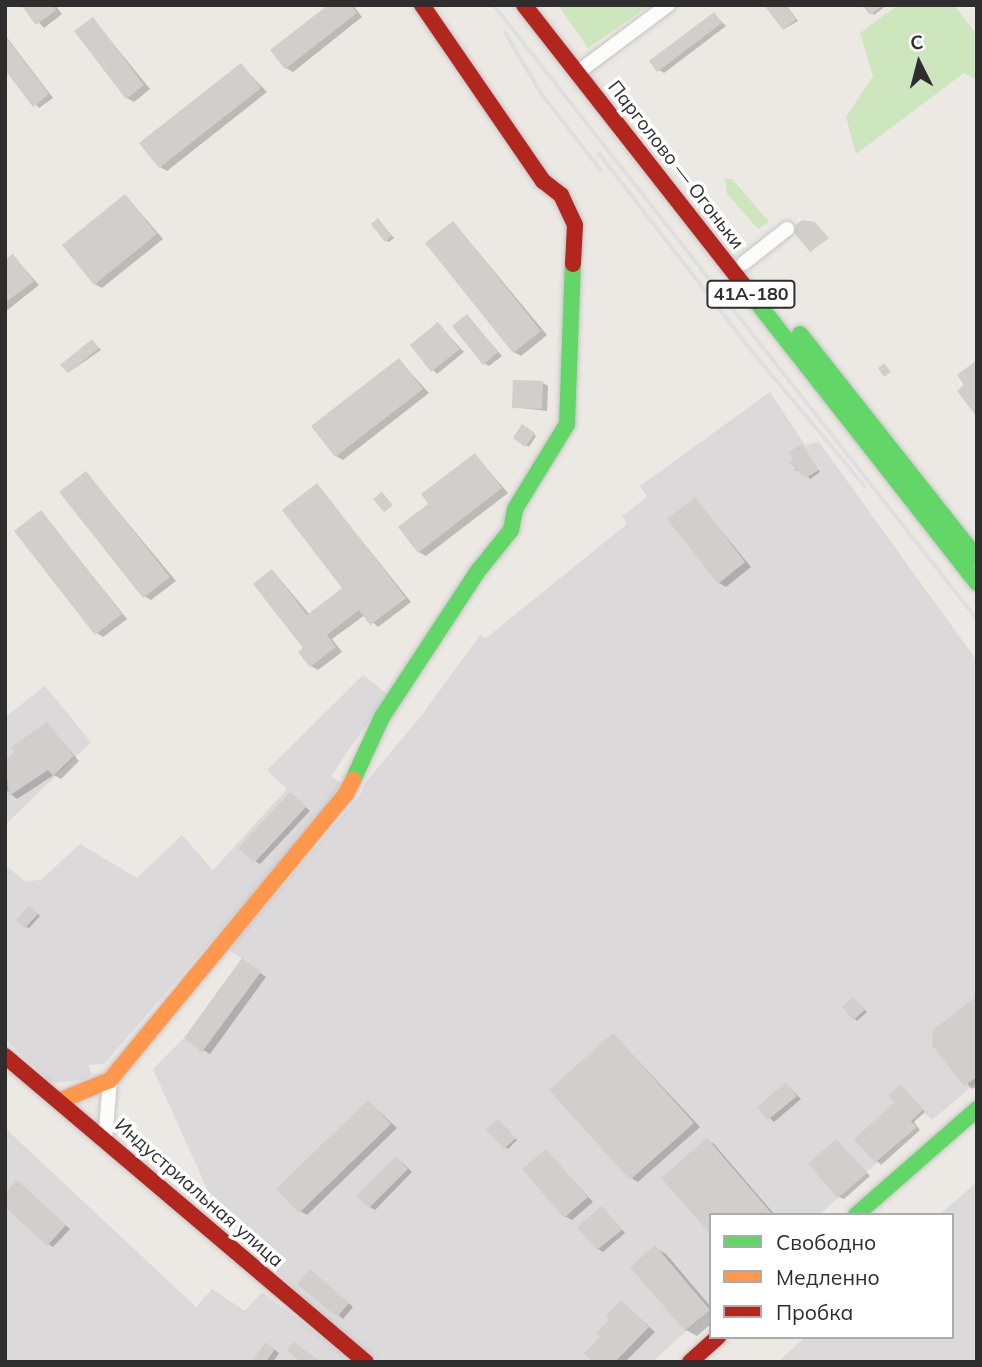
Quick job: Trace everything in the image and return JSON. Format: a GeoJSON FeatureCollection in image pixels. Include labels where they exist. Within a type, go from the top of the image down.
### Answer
{"type":"FeatureCollection","features":[{"type":"Feature","properties":{"kind":"street"},"geometry":{"type":"LineString","coordinates":[[59,1101],[110,1080],[346,794],[382,717],[478,571],[511,530],[515,509],[568,424],[575,225],[562,195],[543,181],[422,5]]}},
{"type":"Feature","properties":{"kind":"street","name":"Парголово — Огоньки"},"geometry":{"type":"LineString","coordinates":[[524,5],[582,69],[744,263],[977,558]]}},
{"type":"Feature","properties":{"kind":"street","name":"Парголово — Огоньки"},"geometry":{"type":"LineString","coordinates":[[541,5],[582,69],[977,583]]}},
{"type":"Feature","properties":{"kind":"street"},"geometry":{"type":"LineString","coordinates":[[582,69],[668,5]]}},
{"type":"Feature","properties":{"kind":"street"},"geometry":{"type":"LineString","coordinates":[[744,263],[787,229]]}},
{"type":"Feature","properties":{"kind":"street","name":"Индустриальная улица"},"geometry":{"type":"LineString","coordinates":[[5,1056],[366,1362]]}},
{"type":"Feature","properties":{"kind":"street"},"geometry":{"type":"LineString","coordinates":[[105,1141],[110,1080]]}},
{"type":"Feature","properties":{"kind":"street"},"geometry":{"type":"LineString","coordinates":[[858,1213],[977,1109]]}},
{"type":"Feature","properties":{"kind":"street"},"geometry":{"type":"LineString","coordinates":[[690,1362],[716,1339]]}},
{"type":"Feature","properties":{"kind":"shaded area"},"geometry":{"type":"Polygon","coordinates":[[[770,392],[805,445],[819,442],[977,661],[977,1082],[932,1120],[923,1111],[912,1120],[917,1127],[821,1213],[709,1213],[709,1311],[652,1362],[379,1362],[297,1293],[212,1200],[153,1069],[184,1038],[242,959],[229,949],[361,794],[365,783],[422,715],[480,635],[485,639],[627,524],[622,516],[647,497],[640,486],[770,392]]]}},
{"type":"Feature","properties":{"kind":"shaded area"},"geometry":{"type":"Polygon","coordinates":[[[363,675],[387,694],[331,776],[342,784],[291,849],[104,1064],[88,1065],[92,1074],[83,1080],[52,1083],[5,1039],[5,865],[26,882],[42,879],[80,844],[137,878],[182,835],[213,870],[287,789],[267,770],[363,675]]]}},
{"type":"Feature","properties":{"kind":"shaded area"},"geometry":{"type":"Polygon","coordinates":[[[45,686],[91,742],[5,825],[5,717],[45,686]]]}},
{"type":"Feature","properties":{"kind":"shaded area"},"geometry":{"type":"Polygon","coordinates":[[[5,1128],[196,1307],[212,1289],[245,1311],[262,1292],[354,1362],[5,1362],[5,1128]]]}},
{"type":"Feature","properties":{"kind":"shaded area"},"geometry":{"type":"Polygon","coordinates":[[[977,1182],[977,1362],[778,1362],[803,1339],[954,1339],[954,1213],[941,1213],[977,1182]]]}},
{"type":"Feature","properties":{"kind":"green space"},"geometry":{"type":"Polygon","coordinates":[[[558,5],[650,5],[588,48],[558,5]]]}},
{"type":"Feature","properties":{"kind":"green space"},"geometry":{"type":"Polygon","coordinates":[[[898,5],[954,5],[977,35],[977,80],[964,73],[856,154],[846,117],[873,76],[860,33],[898,5]]]}},
{"type":"Feature","properties":{"kind":"green space"},"geometry":{"type":"Polygon","coordinates":[[[725,179],[732,179],[769,222],[758,229],[727,194],[725,179]]]}},
{"type":"Feature","properties":{"kind":"building"},"geometry":{"type":"Polygon","coordinates":[[[21,5],[53,5],[56,10],[36,25],[21,5]]]}},
{"type":"Feature","properties":{"kind":"building"},"geometry":{"type":"Polygon","coordinates":[[[328,5],[351,5],[357,13],[285,69],[270,50],[328,5]]]}},
{"type":"Feature","properties":{"kind":"building"},"geometry":{"type":"Polygon","coordinates":[[[769,5],[785,5],[796,19],[783,30],[766,8],[769,5]]]}},
{"type":"Feature","properties":{"kind":"building"},"geometry":{"type":"Polygon","coordinates":[[[862,5],[883,5],[870,15],[862,5]]]}},
{"type":"Feature","properties":{"kind":"building"},"geometry":{"type":"Polygon","coordinates":[[[714,12],[722,23],[657,72],[649,61],[714,12]]]}},
{"type":"Feature","properties":{"kind":"building"},"geometry":{"type":"Polygon","coordinates":[[[93,17],[144,85],[126,99],[74,31],[93,17]]]}},
{"type":"Feature","properties":{"kind":"building"},"geometry":{"type":"Polygon","coordinates":[[[5,36],[49,94],[33,107],[5,70],[5,36]]]}},
{"type":"Feature","properties":{"kind":"building"},"geometry":{"type":"Polygon","coordinates":[[[241,63],[261,88],[159,168],[139,143],[241,63]]]}},
{"type":"Feature","properties":{"kind":"building"},"geometry":{"type":"Polygon","coordinates":[[[125,194],[157,234],[94,285],[62,245],[125,194]]]}},
{"type":"Feature","properties":{"kind":"building"},"geometry":{"type":"Polygon","coordinates":[[[378,218],[392,236],[385,242],[371,224],[378,218]]]}},
{"type":"Feature","properties":{"kind":"building"},"geometry":{"type":"Polygon","coordinates":[[[802,220],[815,222],[829,238],[810,252],[791,229],[802,220]]]}},
{"type":"Feature","properties":{"kind":"building"},"geometry":{"type":"Polygon","coordinates":[[[453,221],[541,331],[513,353],[425,243],[453,221]]]}},
{"type":"Feature","properties":{"kind":"building"},"geometry":{"type":"Polygon","coordinates":[[[13,254],[34,281],[5,303],[5,260],[13,254]]]}},
{"type":"Feature","properties":{"kind":"building"},"geometry":{"type":"Polygon","coordinates":[[[467,314],[498,352],[483,365],[452,326],[467,314]]]}},
{"type":"Feature","properties":{"kind":"building"},"geometry":{"type":"Polygon","coordinates":[[[438,322],[460,349],[431,372],[410,345],[438,322]]]}},
{"type":"Feature","properties":{"kind":"building"},"geometry":{"type":"Polygon","coordinates":[[[92,339],[99,348],[68,373],[60,365],[92,339]]]}},
{"type":"Feature","properties":{"kind":"building"},"geometry":{"type":"Polygon","coordinates":[[[399,358],[423,389],[335,457],[311,426],[399,358]]]}},
{"type":"Feature","properties":{"kind":"building"},"geometry":{"type":"Polygon","coordinates":[[[977,360],[977,417],[957,391],[964,385],[957,375],[977,360]]]}},
{"type":"Feature","properties":{"kind":"building"},"geometry":{"type":"Polygon","coordinates":[[[884,363],[891,372],[884,377],[878,368],[884,363]]]}},
{"type":"Feature","properties":{"kind":"building"},"geometry":{"type":"Polygon","coordinates":[[[513,380],[543,381],[542,409],[512,408],[513,380]]]}},
{"type":"Feature","properties":{"kind":"building"},"geometry":{"type":"Polygon","coordinates":[[[522,424],[535,433],[525,447],[513,438],[522,424]]]}},
{"type":"Feature","properties":{"kind":"building"},"geometry":{"type":"Polygon","coordinates":[[[802,444],[819,470],[806,478],[789,463],[794,460],[789,452],[802,444]]]}},
{"type":"Feature","properties":{"kind":"building"},"geometry":{"type":"Polygon","coordinates":[[[475,453],[502,488],[418,553],[398,527],[428,504],[421,494],[475,453]]]}},
{"type":"Feature","properties":{"kind":"building"},"geometry":{"type":"Polygon","coordinates":[[[86,471],[170,577],[143,598],[59,492],[86,471]]]}},
{"type":"Feature","properties":{"kind":"building"},"geometry":{"type":"Polygon","coordinates":[[[317,483],[406,598],[370,625],[359,610],[327,635],[336,647],[310,667],[298,652],[303,648],[253,584],[272,569],[307,615],[342,588],[282,510],[317,483]]]}},
{"type":"Feature","properties":{"kind":"building"},"geometry":{"type":"Polygon","coordinates":[[[382,492],[393,505],[384,512],[373,499],[382,492]]]}},
{"type":"Feature","properties":{"kind":"building"},"geometry":{"type":"Polygon","coordinates":[[[695,497],[745,562],[718,584],[667,519],[695,497]]]}},
{"type":"Feature","properties":{"kind":"building"},"geometry":{"type":"Polygon","coordinates":[[[41,510],[122,614],[95,635],[14,531],[41,510]]]}},
{"type":"Feature","properties":{"kind":"building"},"geometry":{"type":"Polygon","coordinates":[[[47,722],[74,756],[53,776],[48,770],[9,796],[5,760],[15,752],[11,747],[47,722]]]}},
{"type":"Feature","properties":{"kind":"building"},"geometry":{"type":"Polygon","coordinates":[[[290,792],[306,807],[254,863],[238,848],[290,792]]]}},
{"type":"Feature","properties":{"kind":"building"},"geometry":{"type":"Polygon","coordinates":[[[29,905],[38,914],[25,928],[16,920],[29,905]]]}},
{"type":"Feature","properties":{"kind":"building"},"geometry":{"type":"Polygon","coordinates":[[[242,958],[261,972],[202,1052],[184,1038],[242,958]]]}},
{"type":"Feature","properties":{"kind":"building"},"geometry":{"type":"Polygon","coordinates":[[[977,996],[977,1077],[964,1086],[932,1045],[933,1030],[977,996]]]}},
{"type":"Feature","properties":{"kind":"building"},"geometry":{"type":"Polygon","coordinates":[[[853,997],[865,1010],[853,1020],[842,1007],[853,997]]]}},
{"type":"Feature","properties":{"kind":"building"},"geometry":{"type":"Polygon","coordinates":[[[613,1033],[694,1123],[630,1180],[549,1090],[613,1033]]]}},
{"type":"Feature","properties":{"kind":"building"},"geometry":{"type":"Polygon","coordinates":[[[786,1082],[797,1096],[768,1120],[757,1107],[786,1082]]]}},
{"type":"Feature","properties":{"kind":"building"},"geometry":{"type":"Polygon","coordinates":[[[900,1084],[923,1110],[911,1121],[917,1127],[875,1163],[854,1139],[895,1102],[888,1095],[900,1084]]]}},
{"type":"Feature","properties":{"kind":"building"},"geometry":{"type":"Polygon","coordinates":[[[368,1100],[391,1124],[299,1213],[276,1189],[368,1100]]]}},
{"type":"Feature","properties":{"kind":"building"},"geometry":{"type":"Polygon","coordinates":[[[498,1119],[516,1138],[504,1149],[486,1130],[498,1119]]]}},
{"type":"Feature","properties":{"kind":"building"},"geometry":{"type":"Polygon","coordinates":[[[707,1138],[771,1213],[709,1213],[709,1233],[661,1178],[707,1138]]]}},
{"type":"Feature","properties":{"kind":"building"},"geometry":{"type":"Polygon","coordinates":[[[836,1139],[867,1173],[838,1198],[808,1164],[836,1139]]]}},
{"type":"Feature","properties":{"kind":"building"},"geometry":{"type":"Polygon","coordinates":[[[546,1149],[588,1197],[564,1218],[522,1169],[546,1149]]]}},
{"type":"Feature","properties":{"kind":"building"},"geometry":{"type":"Polygon","coordinates":[[[396,1156],[408,1169],[369,1208],[356,1196],[396,1156]]]}},
{"type":"Feature","properties":{"kind":"building"},"geometry":{"type":"Polygon","coordinates":[[[17,1180],[66,1225],[47,1246],[5,1207],[5,1193],[17,1180]]]}},
{"type":"Feature","properties":{"kind":"building"},"geometry":{"type":"Polygon","coordinates":[[[602,1206],[622,1230],[597,1250],[577,1227],[602,1206]]]}},
{"type":"Feature","properties":{"kind":"building"},"geometry":{"type":"Polygon","coordinates":[[[655,1245],[709,1311],[685,1331],[630,1267],[655,1245]]]}},
{"type":"Feature","properties":{"kind":"building"},"geometry":{"type":"Polygon","coordinates":[[[310,1269],[349,1303],[337,1317],[297,1284],[310,1269]]]}},
{"type":"Feature","properties":{"kind":"building"},"geometry":{"type":"Polygon","coordinates":[[[621,1300],[649,1327],[615,1362],[592,1362],[584,1353],[600,1337],[596,1333],[610,1319],[606,1315],[621,1300]]]}},
{"type":"Feature","properties":{"kind":"building"},"geometry":{"type":"Polygon","coordinates":[[[266,1342],[275,1349],[266,1362],[251,1362],[266,1342]]]}},
{"type":"Feature","properties":{"kind":"building"},"geometry":{"type":"Polygon","coordinates":[[[294,1342],[321,1362],[301,1362],[287,1351],[294,1342]]]}},
{"type":"Feature","properties":{"kind":"railway"},"geometry":{"type":"LineString","coordinates":[[494,5],[977,619]]}},
{"type":"Feature","properties":{"kind":"railway"},"geometry":{"type":"LineString","coordinates":[[505,32],[542,94],[601,170]]}},
{"type":"Feature","properties":{"kind":"railway"},"geometry":{"type":"LineString","coordinates":[[599,153],[752,351],[865,486]]}},
{"type":"Feature","properties":{"kind":"traffic: fast"},"geometry":{"type":"LineString","coordinates":[[353,780],[382,717],[478,571],[511,530],[515,509],[567,424],[573,264]]}},
{"type":"Feature","properties":{"kind":"traffic: fast"},"geometry":{"type":"LineString","coordinates":[[756,301],[977,583]]}},
{"type":"Feature","properties":{"kind":"traffic: fast"},"geometry":{"type":"LineString","coordinates":[[800,334],[977,558]]}},
{"type":"Feature","properties":{"kind":"traffic: fast"},"geometry":{"type":"LineString","coordinates":[[858,1213],[977,1109]]}},
{"type":"Feature","properties":{"kind":"traffic: slow"},"geometry":{"type":"LineString","coordinates":[[59,1101],[110,1080],[346,794],[353,780]]}},
{"type":"Feature","properties":{"kind":"traffic: jam"},"geometry":{"type":"LineString","coordinates":[[422,5],[543,181],[561,195],[575,225],[573,264]]}},
{"type":"Feature","properties":{"kind":"traffic: jam"},"geometry":{"type":"LineString","coordinates":[[524,5],[756,301]]}},
{"type":"Feature","properties":{"kind":"traffic: jam"},"geometry":{"type":"LineString","coordinates":[[5,1056],[366,1362]]}},
{"type":"Feature","properties":{"kind":"traffic: jam"},"geometry":{"type":"LineString","coordinates":[[690,1362],[716,1339]]}}]}
